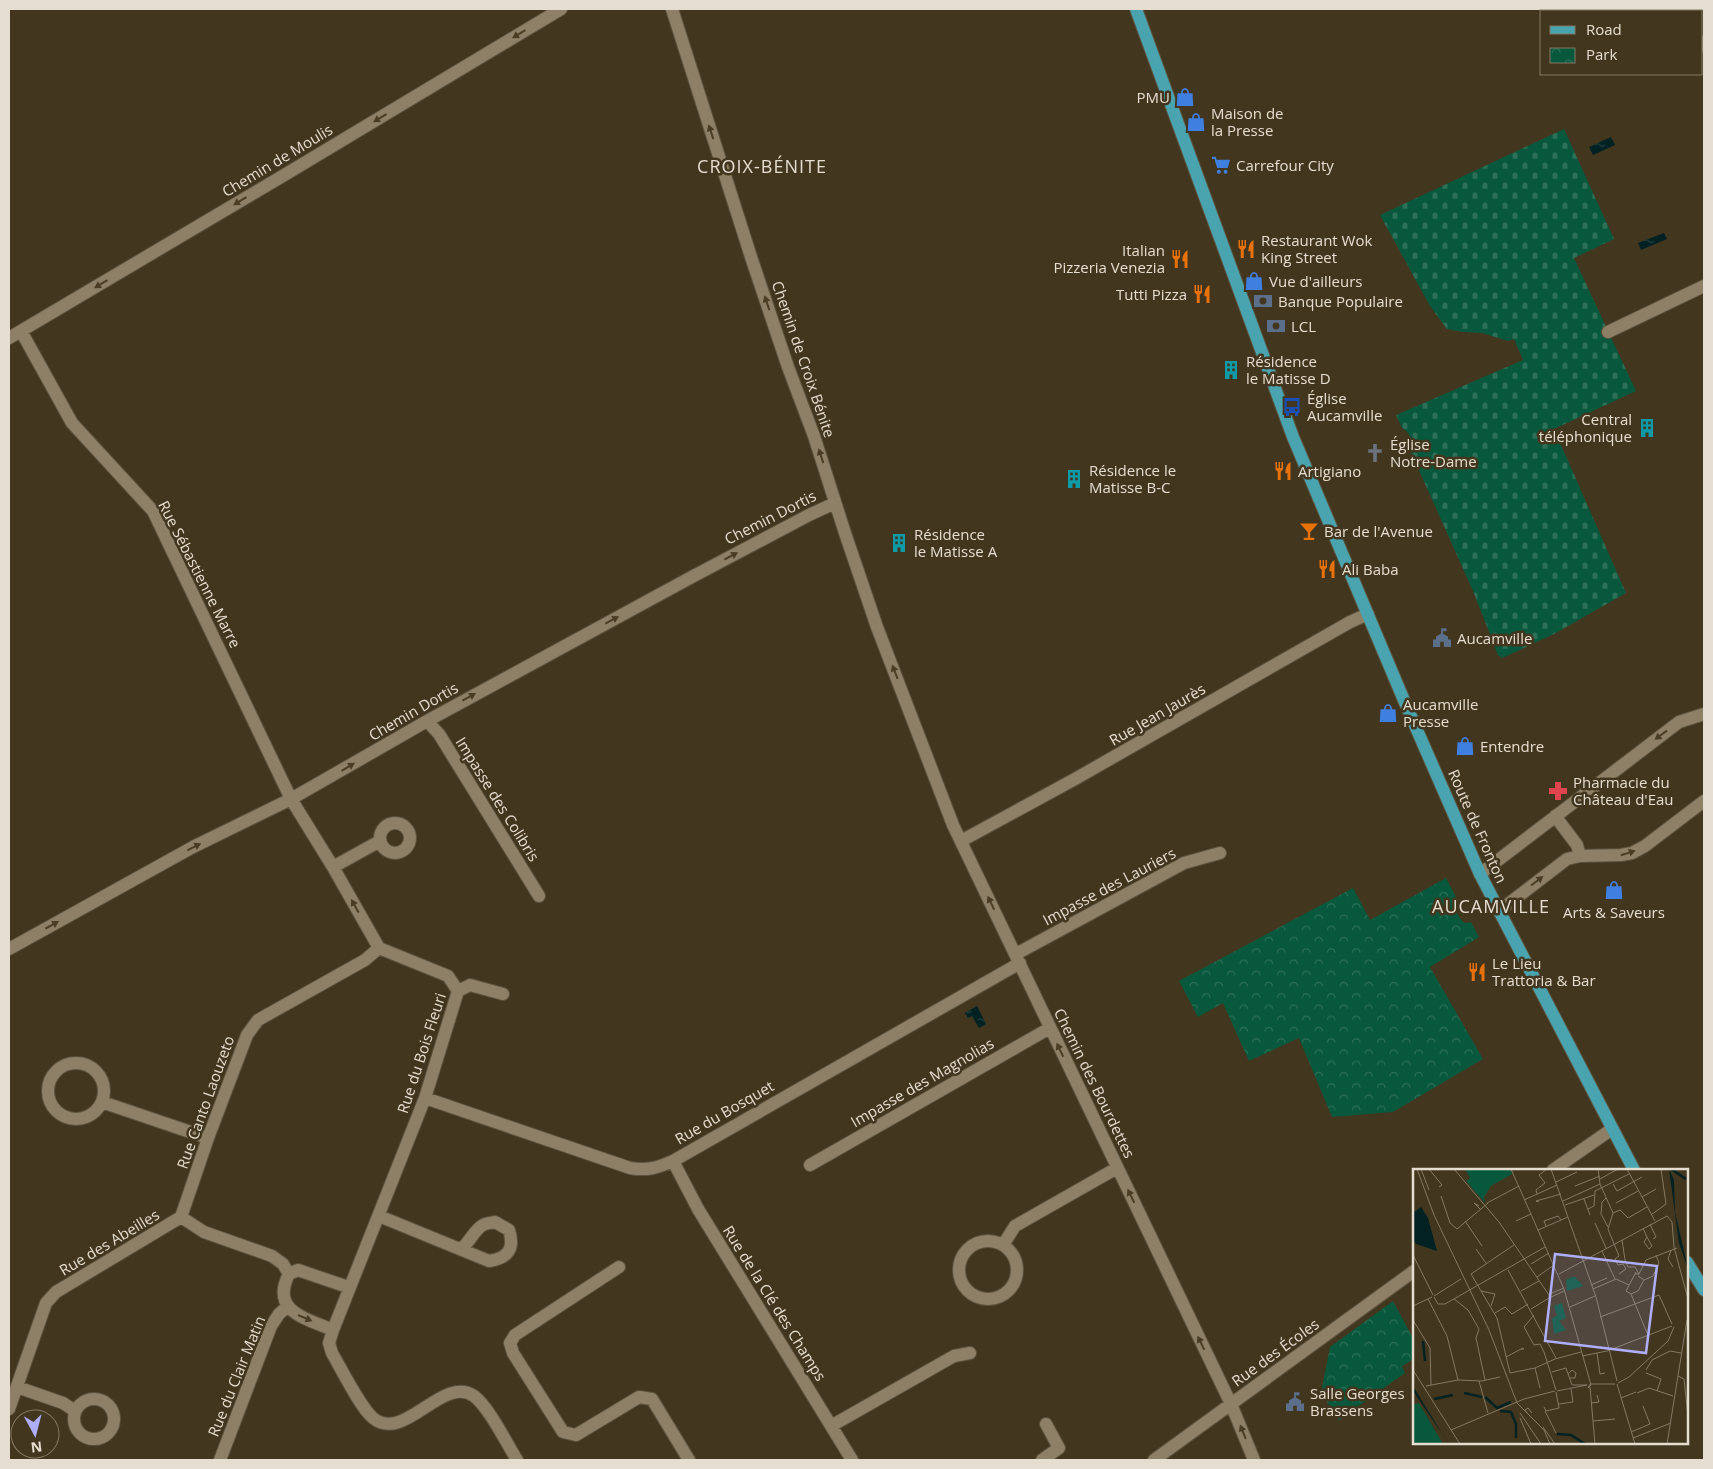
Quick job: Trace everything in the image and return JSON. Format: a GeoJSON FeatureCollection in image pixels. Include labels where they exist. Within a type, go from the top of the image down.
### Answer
{"type":"FeatureCollection","features":[{"type":"Feature","properties":{"kind":"main road","name":"Route de Fronton"},"geometry":{"type":"LineString","coordinates":[[1136,9],[1276,392],[1368,614],[1480,874],[1633,1169]]}},
{"type":"Feature","properties":{"kind":"main road"},"geometry":{"type":"LineString","coordinates":[[1688,1263],[1700,1276],[1704,1290]]}},
{"type":"Feature","properties":{"kind":"street","name":"Chemin de Moulis"},"geometry":{"type":"LineString","coordinates":[[9,338],[561,9]]}},
{"type":"Feature","properties":{"kind":"street","name":"Chemin de Croix Bénite"},"geometry":{"type":"LineString","coordinates":[[672,9],[788,368],[814,436],[877,627],[912,717]]}},
{"type":"Feature","properties":{"kind":"street"},"geometry":{"type":"LineString","coordinates":[[1608,332],[1704,286]]}},
{"type":"Feature","properties":{"kind":"street","name":"Rue Sébastienne Marre"},"geometry":{"type":"LineString","coordinates":[[21,331],[72,423],[153,511],[291,799]]}},
{"type":"Feature","properties":{"kind":"street","name":"Chemin Dortis"},"geometry":{"type":"LineString","coordinates":[[9,949],[193,848],[291,799],[427,721],[696,574],[835,503]]}},
{"type":"Feature","properties":{"kind":"street","name":"Rue Jean Jaurès"},"geometry":{"type":"LineString","coordinates":[[961,841],[1350,622],[1368,614]]}},
{"type":"Feature","properties":{"kind":"street"},"geometry":{"type":"LineString","coordinates":[[1480,874],[1679,722],[1704,714]]}},
{"type":"Feature","properties":{"kind":"street","name":"Chemin des Bourdettes"},"geometry":{"type":"LineString","coordinates":[[912,717],[961,841],[1231,1404],[1254,1460]]}},
{"type":"Feature","properties":{"kind":"street","name":"Impasse des Colibris"},"geometry":{"type":"LineString","coordinates":[[427,721],[438,734],[539,896]]}},
{"type":"Feature","properties":{"kind":"street"},"geometry":{"type":"LineString","coordinates":[[291,799],[333,867],[379,948]]}},
{"type":"Feature","properties":{"kind":"street"},"geometry":{"type":"LineString","coordinates":[[1499,911],[1567,859],[1580,856],[1632,853],[1645,846],[1704,801]]}},
{"type":"Feature","properties":{"kind":"street"},"geometry":{"type":"LineString","coordinates":[[1555,816],[1577,845],[1580,856]]}},
{"type":"Feature","properties":{"kind":"street"},"geometry":{"type":"LineString","coordinates":[[333,867],[380,840]]}},
{"type":"Feature","properties":{"kind":"street","name":"Impasse des Lauriers"},"geometry":{"type":"LineString","coordinates":[[1018,958],[1184,864],[1220,853]]}},
{"type":"Feature","properties":{"kind":"street","name":"Rue du Bois Fleuri"},"geometry":{"type":"LineString","coordinates":[[332,1330],[348,1286],[379,1216],[425,1098],[458,991],[448,976],[379,948]]}},
{"type":"Feature","properties":{"kind":"street","name":"Rue Canto Laouzeto"},"geometry":{"type":"LineString","coordinates":[[181,1217],[208,1138],[247,1035],[258,1020],[365,960],[379,948]]}},
{"type":"Feature","properties":{"kind":"street","name":"Rue du Bosquet"},"geometry":{"type":"LineString","coordinates":[[425,1098],[630,1168],[642,1170],[655,1169],[672,1161],[1018,958]]}},
{"type":"Feature","properties":{"kind":"street"},"geometry":{"type":"LineString","coordinates":[[458,991],[470,985],[503,994]]}},
{"type":"Feature","properties":{"kind":"street","name":"Impasse des Magnolias"},"geometry":{"type":"LineString","coordinates":[[810,1165],[1050,1028]]}},
{"type":"Feature","properties":{"kind":"street"},"geometry":{"type":"LineString","coordinates":[[76,1063],[87,1065],[96,1071],[102,1080],[104,1091],[102,1102],[96,1110],[86,1116],[76,1118],[65,1116],[56,1110],[50,1101],[48,1090],[50,1080],[56,1071],[65,1065],[76,1063]]}},
{"type":"Feature","properties":{"kind":"street"},"geometry":{"type":"LineString","coordinates":[[102,1102],[208,1138]]}},
{"type":"Feature","properties":{"kind":"street"},"geometry":{"type":"LineString","coordinates":[[1555,1169],[1612,1129]]}},
{"type":"Feature","properties":{"kind":"street","name":"Rue de la Clé des Champs"},"geometry":{"type":"LineString","coordinates":[[672,1161],[698,1209],[852,1460]]}},
{"type":"Feature","properties":{"kind":"street"},"geometry":{"type":"LineString","coordinates":[[1003,1245],[1015,1226],[1118,1168]]}},
{"type":"Feature","properties":{"kind":"street"},"geometry":{"type":"LineString","coordinates":[[379,1216],[461,1249]]}},
{"type":"Feature","properties":{"kind":"street","name":"Rue des Abeilles"},"geometry":{"type":"LineString","coordinates":[[9,1410],[46,1303],[56,1292],[181,1217],[204,1232],[272,1256],[282,1264],[289,1274]]}},
{"type":"Feature","properties":{"kind":"street"},"geometry":{"type":"LineString","coordinates":[[994,1241],[1003,1245],[1015,1259],[1017,1269],[1012,1287],[1006,1294],[988,1300],[969,1294],[962,1286],[959,1277],[960,1258],[974,1244],[994,1241]]}},
{"type":"Feature","properties":{"kind":"street"},"geometry":{"type":"LineString","coordinates":[[619,1267],[515,1335],[510,1343],[513,1353],[563,1432],[576,1435],[639,1397],[652,1399],[689,1460]]}},
{"type":"Feature","properties":{"kind":"street"},"geometry":{"type":"LineString","coordinates":[[348,1286],[298,1270],[289,1274],[283,1285],[284,1299],[287,1307],[296,1314],[332,1330],[330,1342],[332,1353],[365,1410],[374,1419],[389,1424],[400,1422],[451,1393],[463,1392],[474,1396],[485,1408],[517,1460]]}},
{"type":"Feature","properties":{"kind":"street","name":"Rue des Écoles"},"geometry":{"type":"LineString","coordinates":[[1154,1460],[1413,1272]]}},
{"type":"Feature","properties":{"kind":"street","name":"Rue du Clair Matin"},"geometry":{"type":"LineString","coordinates":[[220,1460],[271,1326],[279,1314],[287,1307]]}},
{"type":"Feature","properties":{"kind":"street"},"geometry":{"type":"LineString","coordinates":[[831,1426],[954,1356],[970,1353]]}},
{"type":"Feature","properties":{"kind":"street"},"geometry":{"type":"LineString","coordinates":[[18,1387],[63,1403],[75,1411]]}},
{"type":"Feature","properties":{"kind":"street"},"geometry":{"type":"LineString","coordinates":[[1042,1460],[1059,1448],[1046,1424]]}},
{"type":"Feature","properties":{"kind":"green space"},"geometry":{"type":"Polygon","coordinates":[[[1564,129],[1614,239],[1574,258],[1636,391],[1554,429],[1626,593],[1554,634],[1502,658],[1498,655],[1473,591],[1409,448],[1410,436],[1402,428],[1396,415],[1523,360],[1514,339],[1508,341],[1482,333],[1447,329],[1430,306],[1380,215],[1564,129]]]}},
{"type":"Feature","properties":{"kind":"green space"},"geometry":{"type":"Polygon","coordinates":[[[1446,878],[1456,897],[1453,903],[1458,914],[1465,923],[1471,922],[1479,937],[1430,967],[1483,1059],[1393,1112],[1332,1117],[1299,1038],[1249,1061],[1223,1003],[1198,1017],[1179,981],[1353,888],[1370,920],[1446,878]]]}},
{"type":"Feature","properties":{"kind":"green space"},"geometry":{"type":"Polygon","coordinates":[[[1393,1301],[1413,1338],[1413,1360],[1402,1366],[1405,1373],[1339,1420],[1321,1393],[1330,1347],[1393,1301]]]}},
{"type":"Feature","properties":{"kind":"water"},"geometry":{"type":"Polygon","coordinates":[[[1611,137],[1615,145],[1593,155],[1589,147],[1611,137]]]}},
{"type":"Feature","properties":{"kind":"water"},"geometry":{"type":"Polygon","coordinates":[[[1664,233],[1667,239],[1641,250],[1638,243],[1664,233]]]}},
{"type":"Feature","properties":{"kind":"water"},"geometry":{"type":"Polygon","coordinates":[[[977,1006],[986,1024],[979,1028],[972,1016],[968,1018],[965,1013],[977,1006]]]}},
{"type":"Feature","properties":{"kind":"place","name":"PMU"},"geometry":{"type":"Point","coordinates":[1185,97]}},
{"type":"Feature","properties":{"kind":"place","name":"Maison de la Presse"},"geometry":{"type":"Point","coordinates":[1196,122]}},
{"type":"Feature","properties":{"kind":"place","name":"Carrefour City"},"geometry":{"type":"Point","coordinates":[1221,165]}},
{"type":"Feature","properties":{"kind":"place","name":"Restaurant Wok King Street"},"geometry":{"type":"Point","coordinates":[1246,249]}},
{"type":"Feature","properties":{"kind":"place","name":"Italian Pizzeria Venezia"},"geometry":{"type":"Point","coordinates":[1180,259]}},
{"type":"Feature","properties":{"kind":"place","name":"Vue d'ailleurs"},"geometry":{"type":"Point","coordinates":[1254,281]}},
{"type":"Feature","properties":{"kind":"place","name":"Tutti Pizza"},"geometry":{"type":"Point","coordinates":[1202,294]}},
{"type":"Feature","properties":{"kind":"place","name":"Banque Populaire"},"geometry":{"type":"Point","coordinates":[1263,301]}},
{"type":"Feature","properties":{"kind":"place","name":"LCL"},"geometry":{"type":"Point","coordinates":[1276,326]}},
{"type":"Feature","properties":{"kind":"place","name":"Résidence le Matisse D"},"geometry":{"type":"Point","coordinates":[1231,370]}},
{"type":"Feature","properties":{"kind":"place","name":"Église Aucamville"},"geometry":{"type":"Point","coordinates":[1292,407]}},
{"type":"Feature","properties":{"kind":"place","name":"Central téléphonique"},"geometry":{"type":"Point","coordinates":[1647,428]}},
{"type":"Feature","properties":{"kind":"place","name":"Église Notre-Dame"},"geometry":{"type":"Point","coordinates":[1375,453]}},
{"type":"Feature","properties":{"kind":"place","name":"Artigiano"},"geometry":{"type":"Point","coordinates":[1283,471]}},
{"type":"Feature","properties":{"kind":"place","name":"Résidence le Matisse B-C"},"geometry":{"type":"Point","coordinates":[1074,479]}},
{"type":"Feature","properties":{"kind":"place","name":"Bar de l'Avenue"},"geometry":{"type":"Point","coordinates":[1309,531]}},
{"type":"Feature","properties":{"kind":"place","name":"Résidence le Matisse A"},"geometry":{"type":"Point","coordinates":[899,543]}},
{"type":"Feature","properties":{"kind":"place","name":"Ali Baba"},"geometry":{"type":"Point","coordinates":[1327,569]}},
{"type":"Feature","properties":{"kind":"place","name":"Aucamville"},"geometry":{"type":"Point","coordinates":[1442,638]}},
{"type":"Feature","properties":{"kind":"place","name":"Aucamville Presse"},"geometry":{"type":"Point","coordinates":[1388,713]}},
{"type":"Feature","properties":{"kind":"place","name":"Entendre"},"geometry":{"type":"Point","coordinates":[1465,746]}},
{"type":"Feature","properties":{"kind":"place","name":"Pharmacie du Château d'Eau"},"geometry":{"type":"Point","coordinates":[1558,791]}},
{"type":"Feature","properties":{"kind":"place","name":"Arts & Saveurs"},"geometry":{"type":"Point","coordinates":[1614,890]}},
{"type":"Feature","properties":{"kind":"place","name":"Le Lieu Trattoria & Bar"},"geometry":{"type":"Point","coordinates":[1477,972]}},
{"type":"Feature","properties":{"kind":"place","name":"Salle Georges Brassens"},"geometry":{"type":"Point","coordinates":[1295,1402]}},
{"type":"Feature","properties":{"kind":"district","name":"CROIX-BÉNITE"},"geometry":{"type":"Point","coordinates":[762,166]}},
{"type":"Feature","properties":{"kind":"district","name":"AUCAMVILLE"},"geometry":{"type":"Point","coordinates":[1491,906]}}]}
